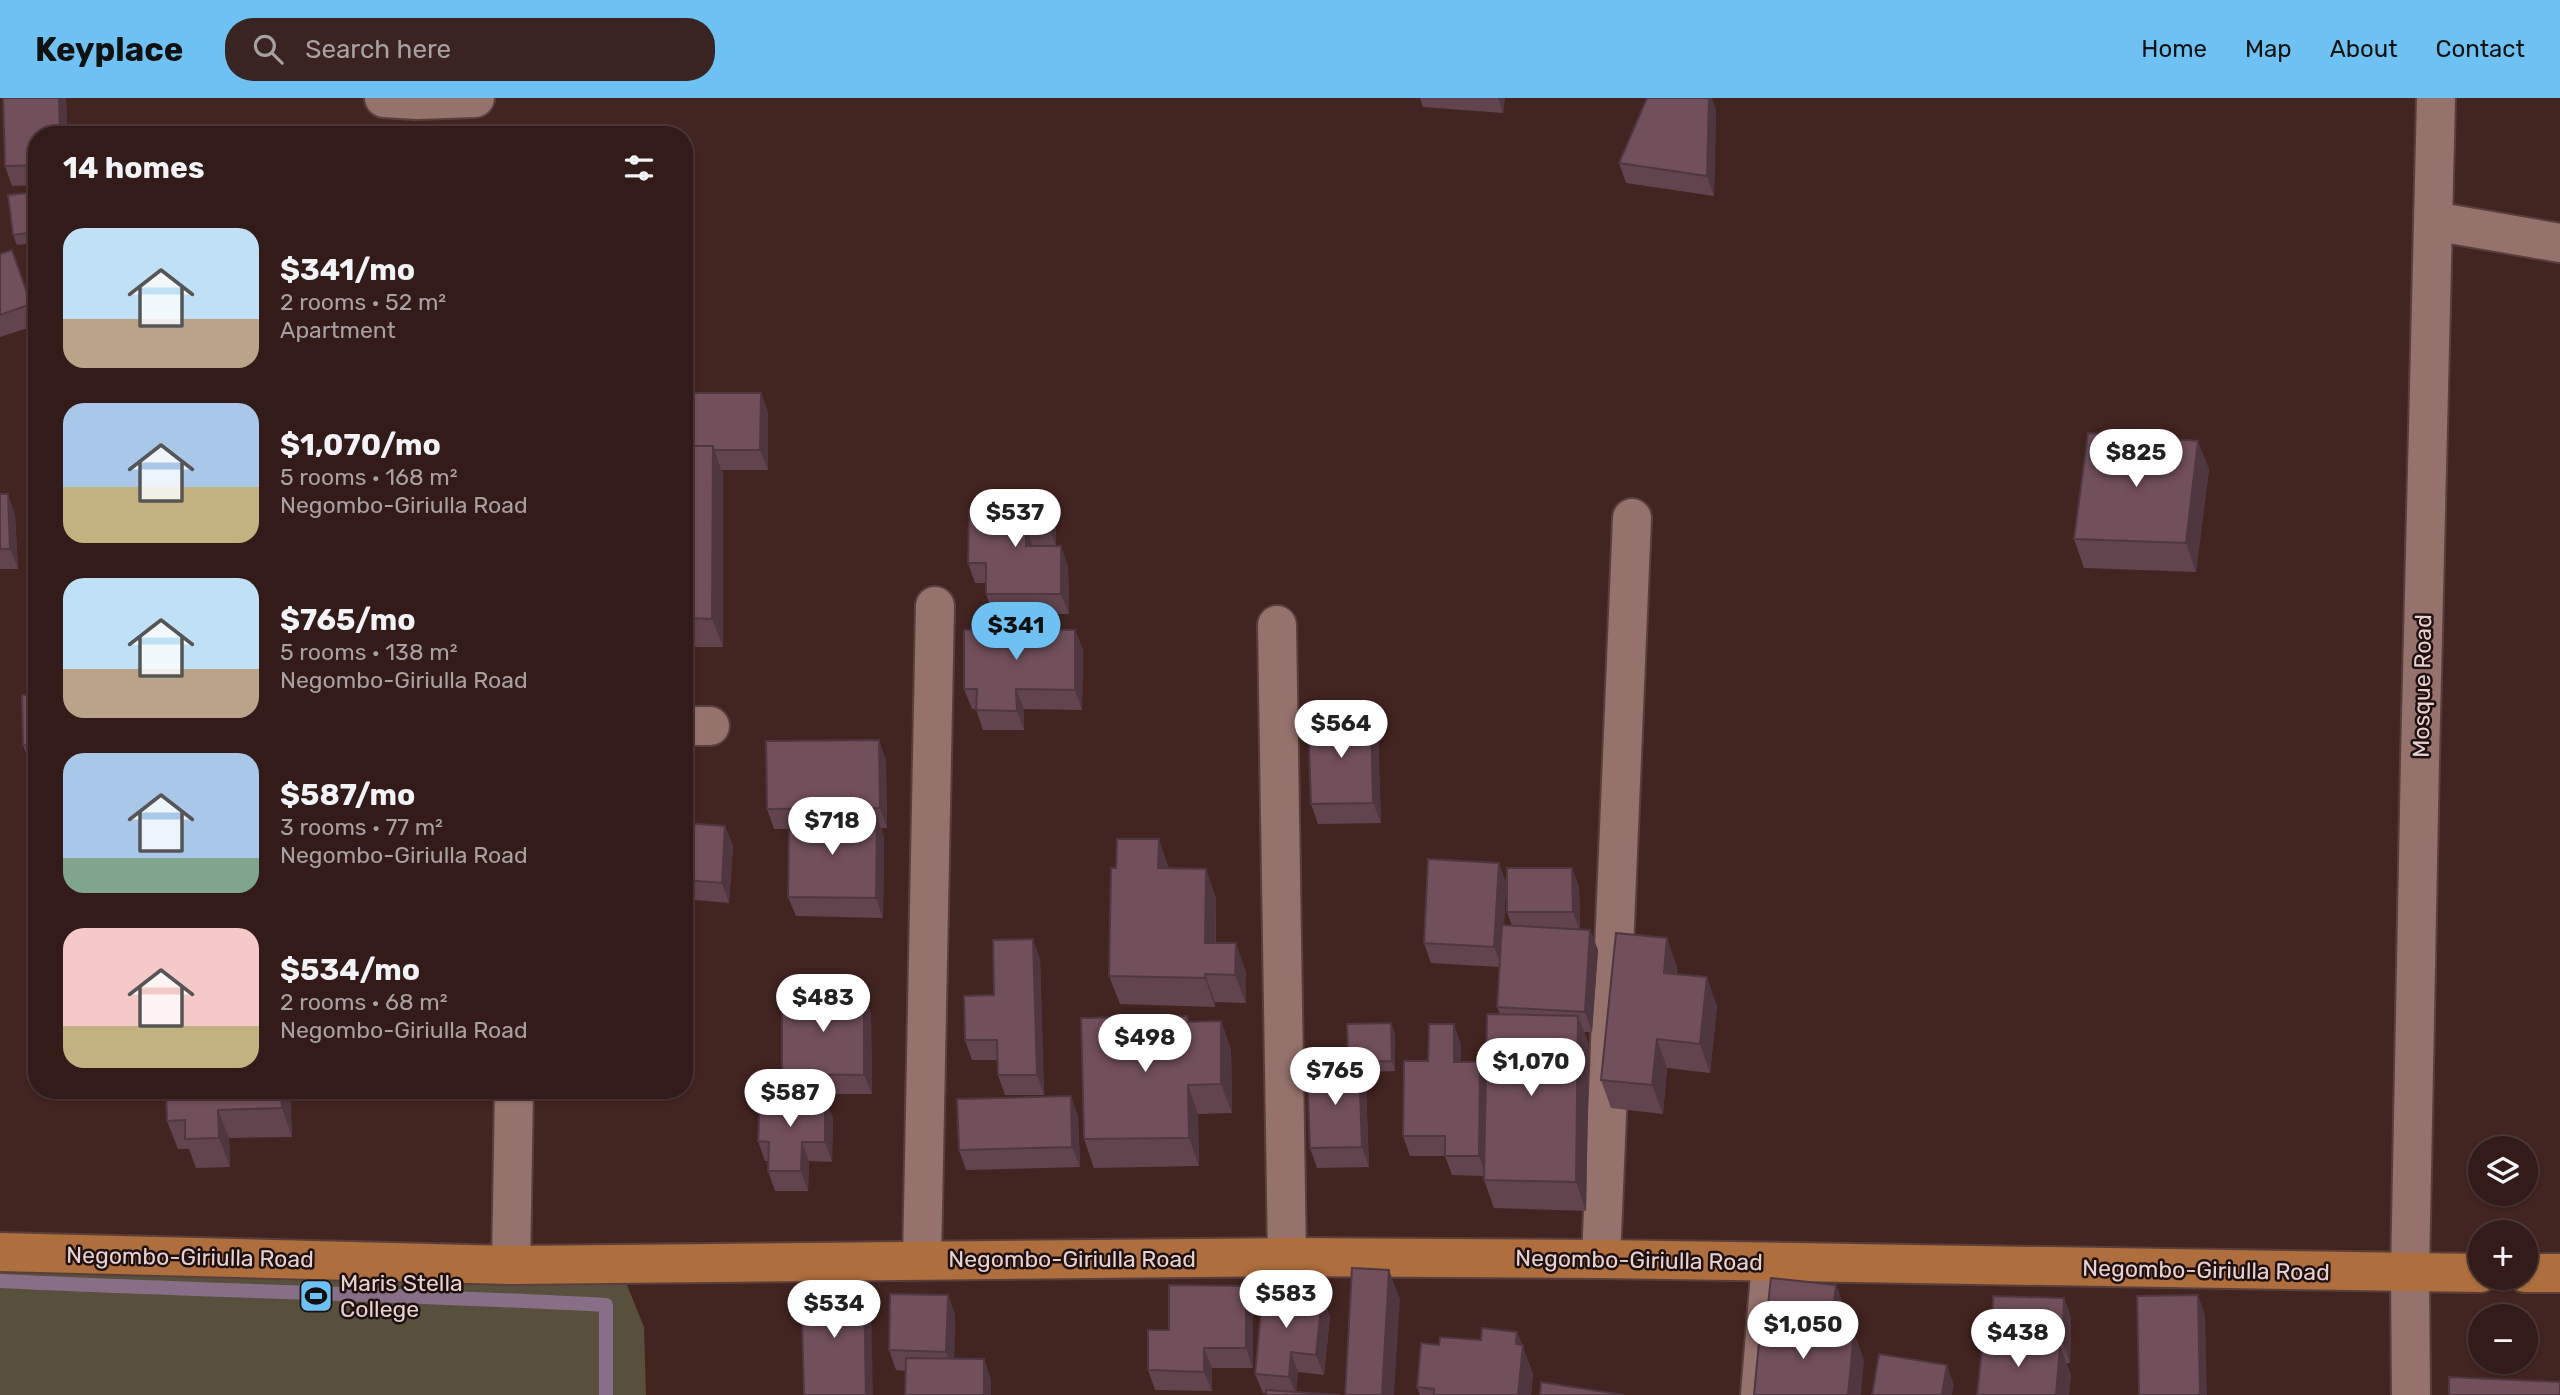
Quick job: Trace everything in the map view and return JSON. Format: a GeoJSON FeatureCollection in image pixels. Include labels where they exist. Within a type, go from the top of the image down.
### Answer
{"type":"FeatureCollection","features":[{"type":"Feature","properties":{"kind":"main road","name":"Negombo-Giriulla Road"},"geometry":{"type":"LineString","coordinates":[[0,1252],[511,1265],[1287,1257],[1601,1259],[2468,1273]]}},
{"type":"Feature","properties":{"kind":"main road"},"geometry":{"type":"LineString","coordinates":[[2538,1273],[2560,1273]]}},
{"type":"Feature","properties":{"kind":"street"},"geometry":{"type":"LineString","coordinates":[[406,99],[475,98]]}},
{"type":"Feature","properties":{"kind":"street","name":"Mosque Road"},"geometry":{"type":"LineString","coordinates":[[2411,1395],[2410,1274],[2419,773],[2436,98]]}},
{"type":"Feature","properties":{"kind":"street"},"geometry":{"type":"LineString","coordinates":[[2433,220],[2560,243]]}},
{"type":"Feature","properties":{"kind":"street"},"geometry":{"type":"LineString","coordinates":[[1601,1259],[1632,518]]}},
{"type":"Feature","properties":{"kind":"street"},"geometry":{"type":"LineString","coordinates":[[922,1261],[935,606]]}},
{"type":"Feature","properties":{"kind":"street"},"geometry":{"type":"LineString","coordinates":[[1277,625],[1287,1257]]}},
{"type":"Feature","properties":{"kind":"street"},"geometry":{"type":"LineString","coordinates":[[511,1265],[514,1099]]}},
{"type":"Feature","properties":{"kind":"street"},"geometry":{"type":"LineString","coordinates":[[1760,1395],[1771,1262]]}},
{"type":"Feature","properties":{"kind":"shaded area","name":"Maris Stella College"},"geometry":{"type":"Polygon","coordinates":[[[0,1252],[618,1263],[644,1327],[646,1395],[0,1395],[0,1252]]]}},
{"type":"Feature","properties":{"kind":"building"},"geometry":{"type":"Polygon","coordinates":[[[3,98],[59,98],[60,126],[28,126],[28,165],[5,166],[3,98]]]}},
{"type":"Feature","properties":{"kind":"building"},"geometry":{"type":"Polygon","coordinates":[[[1647,98],[1709,98],[1707,176],[1619,163],[1647,98]]]}},
{"type":"Feature","properties":{"kind":"building"},"geometry":{"type":"Polygon","coordinates":[[[28,193],[28,233],[13,235],[8,195],[28,193]]]}},
{"type":"Feature","properties":{"kind":"building"},"geometry":{"type":"Polygon","coordinates":[[[12,250],[28,295],[28,305],[0,315],[0,254],[12,250]]]}},
{"type":"Feature","properties":{"kind":"building"},"geometry":{"type":"Polygon","coordinates":[[[693,393],[761,393],[760,450],[714,450],[713,446],[693,446],[693,393]]]}},
{"type":"Feature","properties":{"kind":"building"},"geometry":{"type":"Polygon","coordinates":[[[2088,433],[2198,441],[2186,543],[2074,539],[2088,433]]]}},
{"type":"Feature","properties":{"kind":"building"},"geometry":{"type":"Polygon","coordinates":[[[693,446],[713,446],[712,619],[693,618],[693,446]]]}},
{"type":"Feature","properties":{"kind":"building"},"geometry":{"type":"Polygon","coordinates":[[[0,494],[8,494],[10,549],[0,549],[0,494]]]}},
{"type":"Feature","properties":{"kind":"building"},"geometry":{"type":"Polygon","coordinates":[[[1009,499],[1049,499],[1049,527],[1026,526],[1026,546],[1061,546],[1061,594],[986,594],[986,563],[968,563],[969,510],[1010,510],[1009,499]]]}},
{"type":"Feature","properties":{"kind":"building"},"geometry":{"type":"Polygon","coordinates":[[[982,616],[1014,617],[1014,629],[1075,630],[1075,690],[1016,689],[1017,711],[976,710],[977,689],[964,689],[964,630],[982,629],[982,616]]]}},
{"type":"Feature","properties":{"kind":"building"},"geometry":{"type":"Polygon","coordinates":[[[22,695],[28,695],[28,745],[23,745],[22,695]]]}},
{"type":"Feature","properties":{"kind":"building"},"geometry":{"type":"Polygon","coordinates":[[[1371,715],[1373,803],[1311,804],[1308,717],[1371,715]]]}},
{"type":"Feature","properties":{"kind":"building"},"geometry":{"type":"Polygon","coordinates":[[[879,740],[880,808],[767,809],[766,741],[879,740]]]}},
{"type":"Feature","properties":{"kind":"building"},"geometry":{"type":"Polygon","coordinates":[[[789,816],[877,818],[876,898],[788,897],[789,816]]]}},
{"type":"Feature","properties":{"kind":"building"},"geometry":{"type":"Polygon","coordinates":[[[693,824],[725,826],[722,883],[693,881],[693,824]]]}},
{"type":"Feature","properties":{"kind":"building"},"geometry":{"type":"Polygon","coordinates":[[[1117,839],[1159,839],[1158,868],[1206,869],[1205,943],[1236,943],[1235,975],[1205,974],[1205,978],[1109,976],[1111,868],[1116,868],[1117,839]]]}},
{"type":"Feature","properties":{"kind":"building"},"geometry":{"type":"Polygon","coordinates":[[[1428,859],[1499,863],[1494,947],[1424,943],[1428,859]]]}},
{"type":"Feature","properties":{"kind":"building"},"geometry":{"type":"Polygon","coordinates":[[[1507,868],[1572,868],[1573,912],[1507,912],[1507,868]]]}},
{"type":"Feature","properties":{"kind":"building"},"geometry":{"type":"Polygon","coordinates":[[[1502,925],[1590,930],[1585,1012],[1497,1007],[1502,925]]]}},
{"type":"Feature","properties":{"kind":"building"},"geometry":{"type":"Polygon","coordinates":[[[1616,933],[1667,938],[1664,973],[1707,977],[1700,1044],[1657,1039],[1652,1085],[1601,1080],[1616,933]]]}},
{"type":"Feature","properties":{"kind":"building"},"geometry":{"type":"Polygon","coordinates":[[[1033,939],[1037,1075],[998,1075],[997,1040],[965,1040],[964,996],[994,995],[993,940],[1033,939]]]}},
{"type":"Feature","properties":{"kind":"building"},"geometry":{"type":"Polygon","coordinates":[[[864,994],[864,1075],[782,1074],[782,995],[864,994]]]}},
{"type":"Feature","properties":{"kind":"building"},"geometry":{"type":"Polygon","coordinates":[[[1487,1014],[1578,1016],[1576,1182],[1484,1180],[1487,1014]]]}},
{"type":"Feature","properties":{"kind":"building"},"geometry":{"type":"Polygon","coordinates":[[[1187,1016],[1188,1022],[1221,1021],[1221,1084],[1188,1085],[1189,1138],[1084,1139],[1081,1018],[1187,1016]]]}},
{"type":"Feature","properties":{"kind":"building"},"geometry":{"type":"Polygon","coordinates":[[[1391,1023],[1392,1061],[1348,1062],[1347,1024],[1391,1023]]]}},
{"type":"Feature","properties":{"kind":"building"},"geometry":{"type":"Polygon","coordinates":[[[1429,1024],[1454,1024],[1454,1062],[1480,1062],[1479,1156],[1445,1156],[1445,1136],[1403,1136],[1404,1061],[1428,1061],[1429,1024]]]}},
{"type":"Feature","properties":{"kind":"building"},"geometry":{"type":"Polygon","coordinates":[[[1359,1065],[1362,1147],[1310,1148],[1307,1067],[1359,1065]]]}},
{"type":"Feature","properties":{"kind":"building"},"geometry":{"type":"Polygon","coordinates":[[[760,1096],[825,1098],[825,1142],[802,1142],[801,1171],[768,1171],[769,1142],[758,1141],[760,1096]]]}},
{"type":"Feature","properties":{"kind":"building"},"geometry":{"type":"Polygon","coordinates":[[[1071,1096],[1072,1147],[959,1150],[957,1099],[1071,1096]]]}},
{"type":"Feature","properties":{"kind":"building"},"geometry":{"type":"Polygon","coordinates":[[[166,1099],[282,1099],[282,1108],[218,1110],[219,1138],[185,1139],[185,1120],[167,1121],[166,1099]]]}},
{"type":"Feature","properties":{"kind":"building"},"geometry":{"type":"Polygon","coordinates":[[[1352,1268],[1389,1270],[1382,1395],[1345,1395],[1352,1268]]]}},
{"type":"Feature","properties":{"kind":"building"},"geometry":{"type":"Polygon","coordinates":[[[1771,1278],[1836,1285],[1832,1321],[1767,1314],[1771,1278]]]}},
{"type":"Feature","properties":{"kind":"building"},"geometry":{"type":"Polygon","coordinates":[[[864,1284],[866,1395],[804,1395],[801,1286],[864,1284]]]}},
{"type":"Feature","properties":{"kind":"building"},"geometry":{"type":"Polygon","coordinates":[[[1169,1285],[1246,1286],[1246,1348],[1204,1348],[1204,1372],[1148,1370],[1148,1330],[1169,1330],[1169,1285]]]}},
{"type":"Feature","properties":{"kind":"building"},"geometry":{"type":"Polygon","coordinates":[[[1263,1290],[1322,1296],[1316,1355],[1291,1352],[1289,1377],[1255,1374],[1263,1290]]]}},
{"type":"Feature","properties":{"kind":"building"},"geometry":{"type":"Polygon","coordinates":[[[890,1294],[948,1295],[946,1352],[889,1350],[890,1294]]]}},
{"type":"Feature","properties":{"kind":"building"},"geometry":{"type":"Polygon","coordinates":[[[2198,1295],[2200,1395],[2139,1395],[2137,1296],[2198,1295]]]}},
{"type":"Feature","properties":{"kind":"building"},"geometry":{"type":"Polygon","coordinates":[[[1993,1296],[2064,1298],[2063,1343],[1992,1339],[1993,1296]]]}},
{"type":"Feature","properties":{"kind":"building"},"geometry":{"type":"Polygon","coordinates":[[[1761,1322],[1854,1332],[1848,1395],[1754,1395],[1761,1322]]]}},
{"type":"Feature","properties":{"kind":"building"},"geometry":{"type":"Polygon","coordinates":[[[1482,1328],[1517,1332],[1516,1344],[1523,1345],[1518,1395],[1434,1395],[1434,1389],[1417,1387],[1421,1343],[1439,1345],[1440,1337],[1481,1340],[1482,1328]]]}},
{"type":"Feature","properties":{"kind":"building"},"geometry":{"type":"Polygon","coordinates":[[[1983,1338],[2060,1346],[2056,1395],[1977,1395],[1983,1338]]]}},
{"type":"Feature","properties":{"kind":"building"},"geometry":{"type":"Polygon","coordinates":[[[1879,1354],[1947,1365],[1942,1395],[1872,1395],[1879,1354]]]}},
{"type":"Feature","properties":{"kind":"building"},"geometry":{"type":"Polygon","coordinates":[[[906,1358],[984,1359],[984,1395],[905,1395],[906,1358]]]}},
{"type":"Feature","properties":{"kind":"building"},"geometry":{"type":"Polygon","coordinates":[[[2449,1377],[2560,1382],[2560,1395],[2449,1395],[2449,1377]]]}},
{"type":"Feature","properties":{"kind":"building"},"geometry":{"type":"Polygon","coordinates":[[[1541,1382],[1624,1395],[1540,1395],[1541,1382]]]}},
{"type":"Feature","properties":{"kind":"building"},"geometry":{"type":"Polygon","coordinates":[[[1266,1390],[1340,1395],[1266,1395],[1266,1390]]]}},
{"type":"Feature","properties":{"kind":"waterway"},"geometry":{"type":"LineString","coordinates":[[0,1281],[606,1305],[606,1395]]}},
{"type":"Feature","properties":{"kind":"place","name":"Maris Stella College"},"geometry":{"type":"Point","coordinates":[316,1296]}}]}
